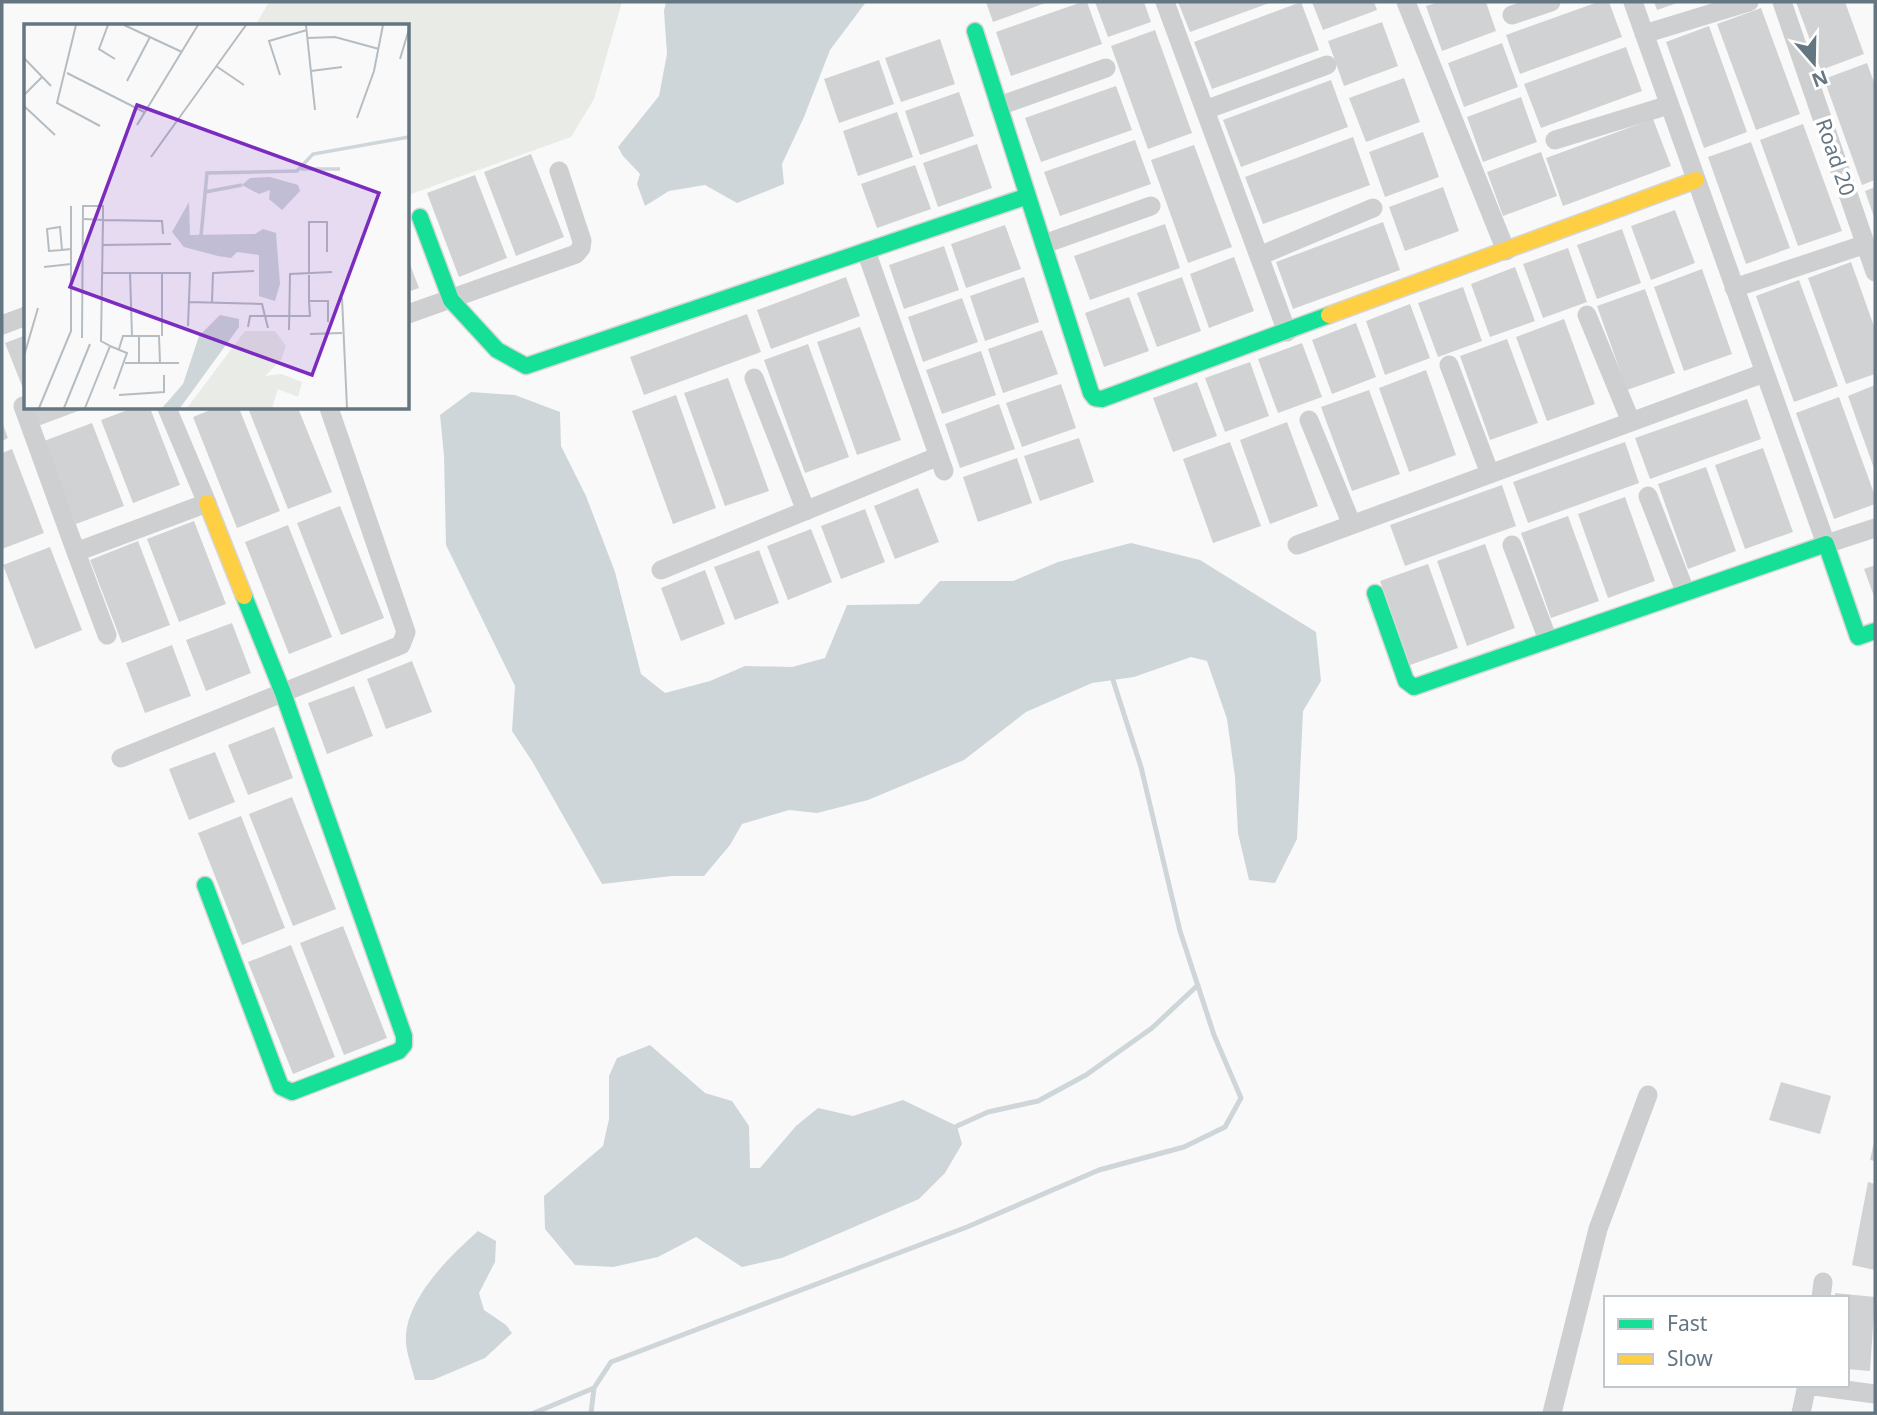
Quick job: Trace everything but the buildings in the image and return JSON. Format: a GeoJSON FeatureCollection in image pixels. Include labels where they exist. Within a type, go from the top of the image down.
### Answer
{"type":"FeatureCollection","features":[{"type":"Feature","properties":{"kind":"street"},"geometry":{"type":"LineString","coordinates":[[1166,2],[1287,332]]}},
{"type":"Feature","properties":{"kind":"street"},"geometry":{"type":"LineString","coordinates":[[1406,2],[1506,251]]}},
{"type":"Feature","properties":{"kind":"street"},"geometry":{"type":"LineString","coordinates":[[1512,15],[1551,2]]}},
{"type":"Feature","properties":{"kind":"street"},"geometry":{"type":"LineString","coordinates":[[1633,2],[1858,637],[1875,631]]}},
{"type":"Feature","properties":{"kind":"street"},"geometry":{"type":"LineString","coordinates":[[1644,34],[1749,2]]}},
{"type":"Feature","properties":{"kind":"street","name":"Road 20"},"geometry":{"type":"LineString","coordinates":[[1783,2],[1875,272]]}},
{"type":"Feature","properties":{"kind":"street"},"geometry":{"type":"LineString","coordinates":[[975,31],[1091,393],[1095,398],[1102,399],[1287,332],[1696,180]]}},
{"type":"Feature","properties":{"kind":"street"},"geometry":{"type":"LineString","coordinates":[[1205,110],[1327,65]]}},
{"type":"Feature","properties":{"kind":"street"},"geometry":{"type":"LineString","coordinates":[[999,106],[1106,68]]}},
{"type":"Feature","properties":{"kind":"street"},"geometry":{"type":"LineString","coordinates":[[1555,140],[1669,105]]}},
{"type":"Feature","properties":{"kind":"street"},"geometry":{"type":"LineString","coordinates":[[410,313],[576,254],[582,241],[559,171]]}},
{"type":"Feature","properties":{"kind":"street"},"geometry":{"type":"LineString","coordinates":[[420,217],[451,300],[497,350],[526,366],[1028,196]]}},
{"type":"Feature","properties":{"kind":"street"},"geometry":{"type":"LineString","coordinates":[[1044,244],[1151,206]]}},
{"type":"Feature","properties":{"kind":"street"},"geometry":{"type":"LineString","coordinates":[[1259,256],[1373,208]]}},
{"type":"Feature","properties":{"kind":"street"},"geometry":{"type":"LineString","coordinates":[[1734,288],[1866,244]]}},
{"type":"Feature","properties":{"kind":"street"},"geometry":{"type":"LineString","coordinates":[[661,570],[806,511],[942,463],[866,251]]}},
{"type":"Feature","properties":{"kind":"street"},"geometry":{"type":"LineString","coordinates":[[1587,315],[1631,422]]}},
{"type":"Feature","properties":{"kind":"street"},"geometry":{"type":"LineString","coordinates":[[2,325],[24,317]]}},
{"type":"Feature","properties":{"kind":"street"},"geometry":{"type":"LineString","coordinates":[[1449,365],[1490,474]]}},
{"type":"Feature","properties":{"kind":"street"},"geometry":{"type":"LineString","coordinates":[[1297,545],[1765,373]]}},
{"type":"Feature","properties":{"kind":"street"},"geometry":{"type":"LineString","coordinates":[[754,378],[806,511]]}},
{"type":"Feature","properties":{"kind":"street"},"geometry":{"type":"LineString","coordinates":[[24,410],[107,635]]}},
{"type":"Feature","properties":{"kind":"street"},"geometry":{"type":"LineString","coordinates":[[168,410],[283,693],[404,1035],[404,1045],[399,1051],[292,1092],[281,1087],[205,885]]}},
{"type":"Feature","properties":{"kind":"street"},"geometry":{"type":"LineString","coordinates":[[121,758],[401,645],[406,632],[329,410]]}},
{"type":"Feature","properties":{"kind":"street"},"geometry":{"type":"LineString","coordinates":[[1309,420],[1352,525]]}},
{"type":"Feature","properties":{"kind":"street"},"geometry":{"type":"LineString","coordinates":[[1648,496],[1685,591]]}},
{"type":"Feature","properties":{"kind":"street"},"geometry":{"type":"LineString","coordinates":[[76,552],[206,503]]}},
{"type":"Feature","properties":{"kind":"street"},"geometry":{"type":"LineString","coordinates":[[1375,593],[1410,686],[1414,687],[1685,591],[1875,528]]}},
{"type":"Feature","properties":{"kind":"street"},"geometry":{"type":"LineString","coordinates":[[1512,545],[1548,640]]}},
{"type":"Feature","properties":{"kind":"street"},"geometry":{"type":"LineString","coordinates":[[1552,1413],[1598,1228],[1648,1095]]}},
{"type":"Feature","properties":{"kind":"street"},"geometry":{"type":"LineString","coordinates":[[1801,1413],[1807,1387]]}},
{"type":"Feature","properties":{"kind":"street"},"geometry":{"type":"LineString","coordinates":[[1822,1387],[1875,1394]]}},
{"type":"Feature","properties":{"kind":"shaded area"},"geometry":{"type":"Polygon","coordinates":[[[269,2],[622,2],[594,99],[571,137],[410,194],[410,24],[256,24],[269,2]]]}},
{"type":"Feature","properties":{"kind":"shaded area"},"geometry":{"type":"Polygon","coordinates":[[[666,2],[866,2],[830,50],[782,164],[784,184],[737,203],[705,185],[669,191],[645,206],[637,184],[640,174],[618,147],[659,96],[667,54],[664,11],[666,2]]]}},
{"type":"Feature","properties":{"kind":"shaded area"},"geometry":{"type":"Polygon","coordinates":[[[471,392],[515,395],[560,412],[561,446],[586,496],[615,572],[641,674],[665,693],[710,681],[745,666],[792,667],[825,658],[847,605],[919,604],[940,581],[1013,581],[1058,562],[1131,543],[1200,560],[1316,632],[1321,681],[1303,711],[1297,839],[1275,883],[1249,880],[1238,833],[1235,777],[1227,719],[1207,661],[1191,657],[1134,677],[1092,683],[1026,712],[964,760],[868,800],[817,813],[789,810],[742,824],[730,845],[704,876],[672,876],[602,884],[512,731],[515,686],[446,545],[444,456],[440,415],[471,392]]]}},
{"type":"Feature","properties":{"kind":"shaded area"},"geometry":{"type":"Polygon","coordinates":[[[650,1045],[705,1093],[732,1101],[749,1126],[750,1168],[760,1168],[796,1126],[818,1108],[853,1116],[903,1100],[957,1126],[962,1144],[945,1173],[919,1199],[782,1258],[742,1267],[696,1237],[658,1257],[613,1267],[575,1265],[545,1229],[544,1196],[603,1146],[609,1119],[609,1076],[617,1058],[650,1045]]]}},
{"type":"Feature","properties":{"kind":"shaded area"},"geometry":{"type":"Polygon","coordinates":[[[478,1231],[496,1241],[495,1262],[479,1293],[484,1310],[506,1325],[512,1333],[485,1358],[433,1380],[415,1380],[406,1343],[412,1311],[442,1266],[478,1231]]]}},
{"type":"Feature","properties":{"kind":"waterway"},"geometry":{"type":"LineString","coordinates":[[591,1413],[594,1388],[611,1362],[967,1227],[1099,1170],[1184,1147],[1225,1127],[1241,1098],[1214,1035],[1180,931],[1141,767],[1113,680]]}},
{"type":"Feature","properties":{"kind":"waterway"},"geometry":{"type":"LineString","coordinates":[[957,1126],[988,1112],[1038,1101],[1086,1075],[1152,1028],[1198,985]]}},
{"type":"Feature","properties":{"kind":"waterway"},"geometry":{"type":"LineString","coordinates":[[534,1413],[594,1388]]}},
{"type":"Feature","properties":{"kind":"traffic: fast"},"geometry":{"type":"LineString","coordinates":[[975,31],[1091,393],[1095,398],[1102,399],[1329,315]]}},
{"type":"Feature","properties":{"kind":"traffic: fast"},"geometry":{"type":"LineString","coordinates":[[420,217],[451,300],[497,350],[526,366],[1028,196]]}},
{"type":"Feature","properties":{"kind":"traffic: fast"},"geometry":{"type":"LineString","coordinates":[[1375,593],[1406,681],[1414,687],[1826,544],[1858,637],[1875,631]]}},
{"type":"Feature","properties":{"kind":"traffic: fast"},"geometry":{"type":"LineString","coordinates":[[205,885],[281,1087],[292,1092],[399,1051],[404,1045],[404,1036],[283,693],[244,596]]}},
{"type":"Feature","properties":{"kind":"traffic: slow"},"geometry":{"type":"LineString","coordinates":[[1329,315],[1696,180]]}},
{"type":"Feature","properties":{"kind":"traffic: slow"},"geometry":{"type":"LineString","coordinates":[[207,503],[244,596]]}}]}
